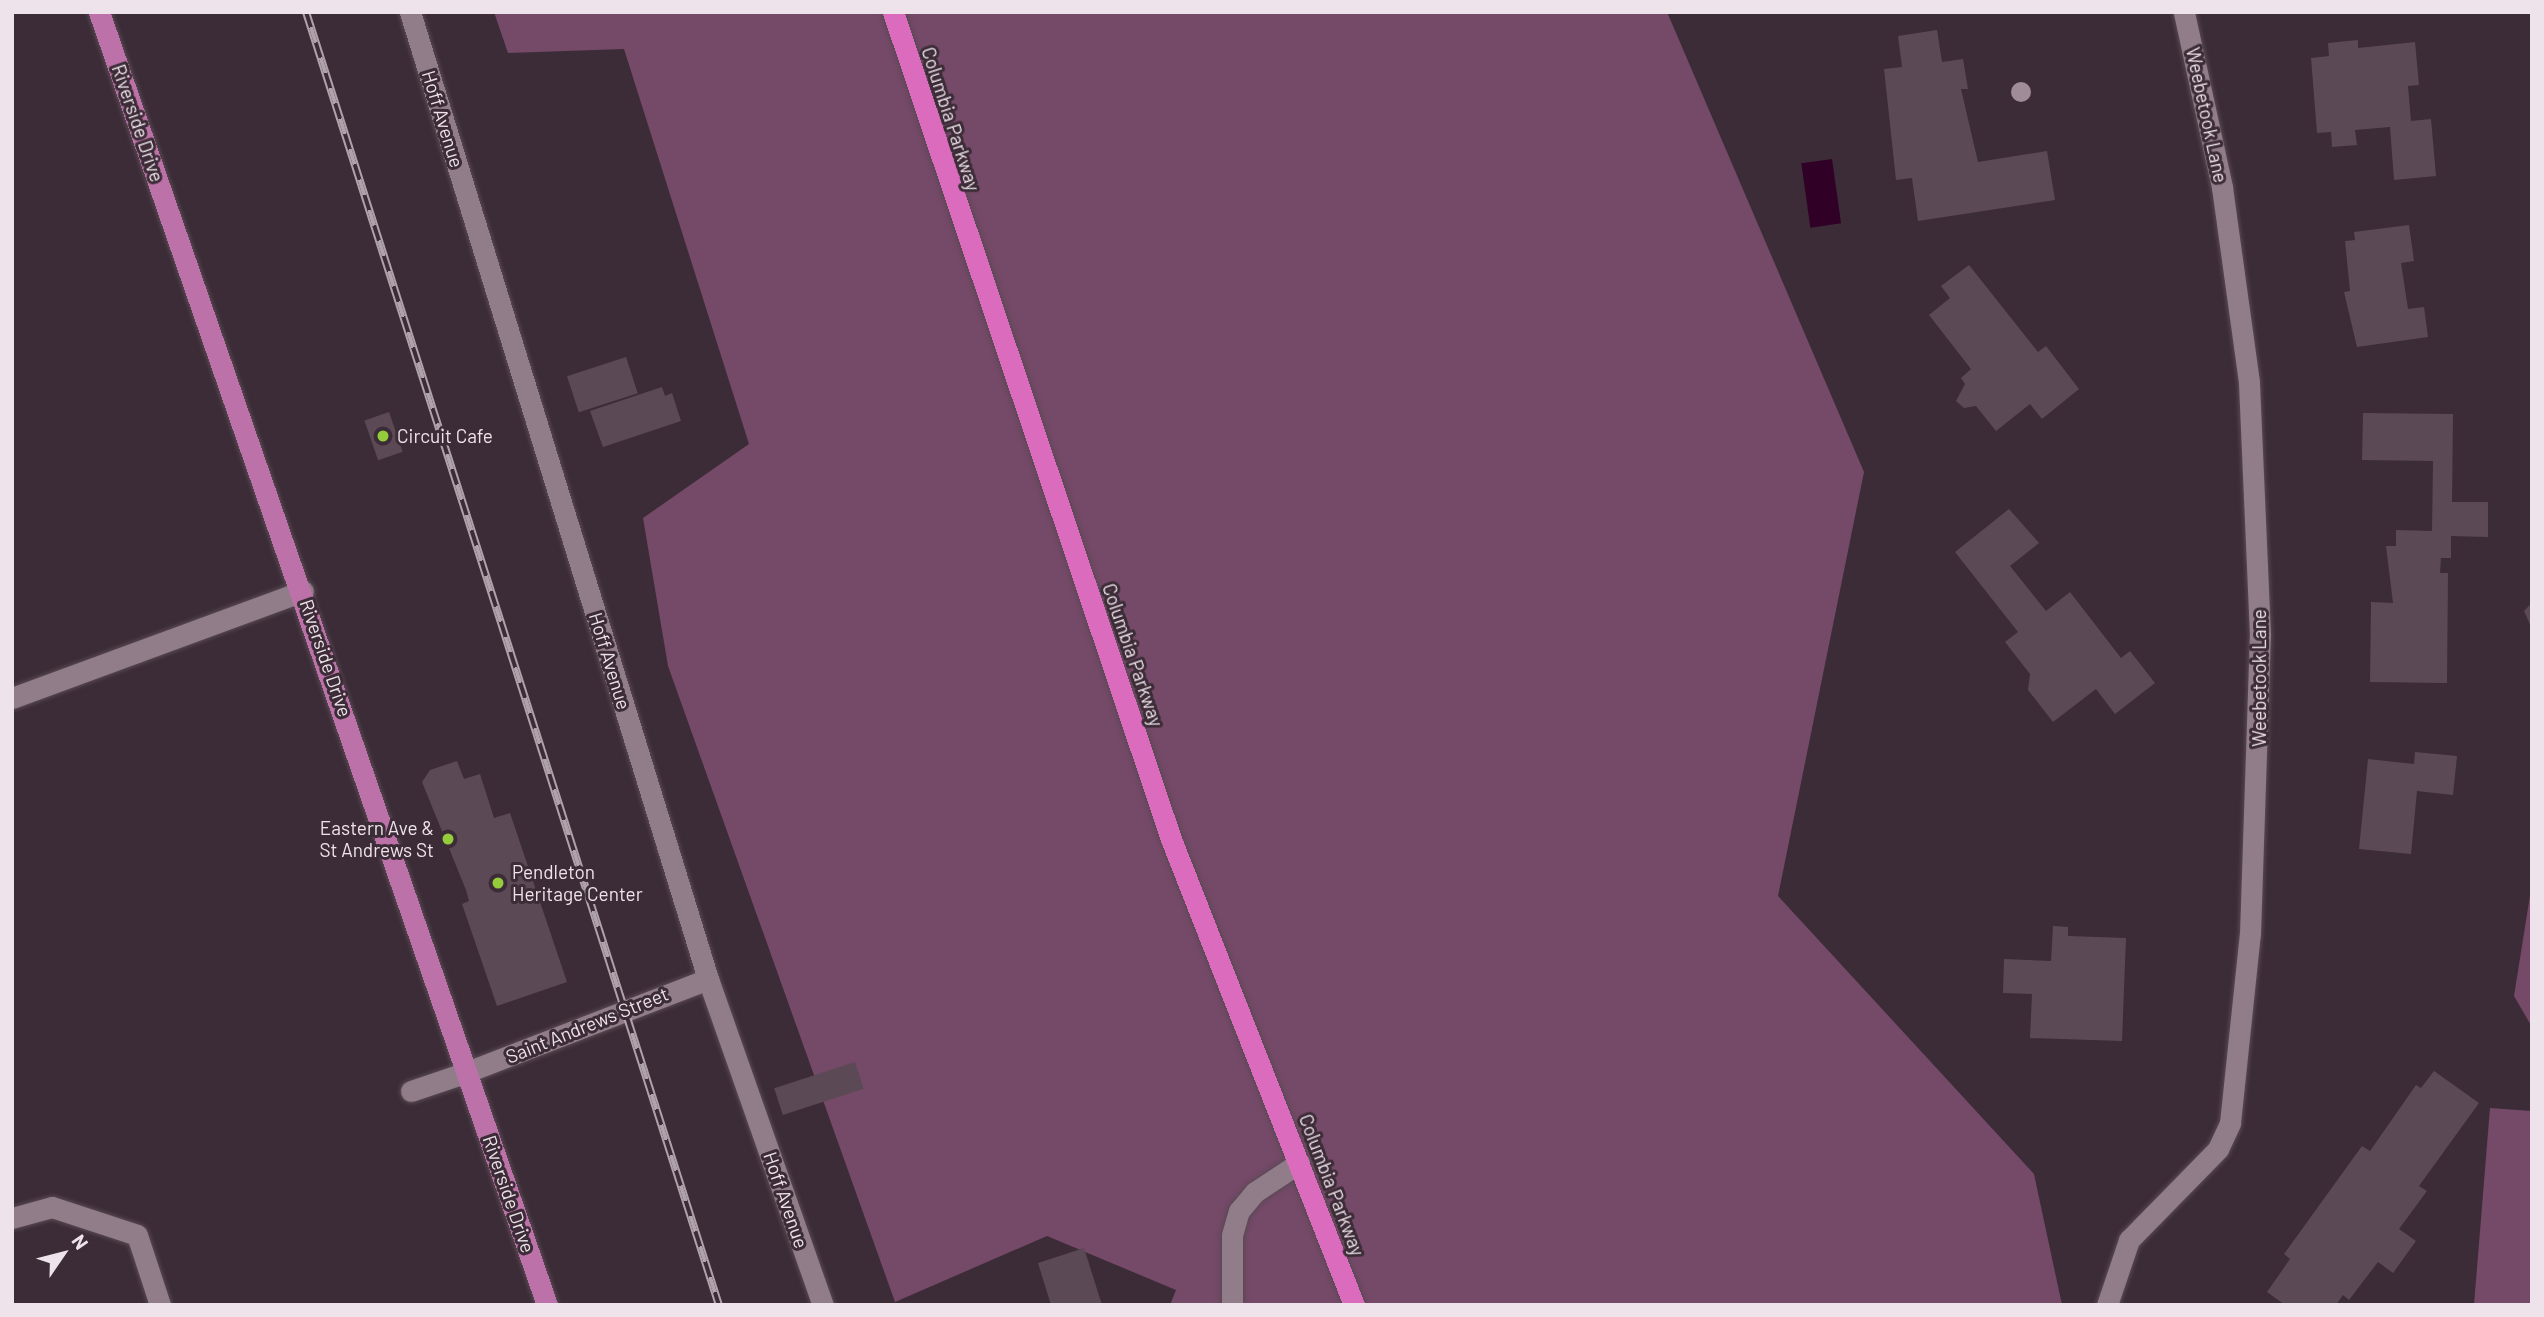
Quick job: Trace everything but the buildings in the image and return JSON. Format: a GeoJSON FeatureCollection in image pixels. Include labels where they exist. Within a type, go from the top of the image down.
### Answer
{"type":"FeatureCollection","features":[{"type":"Feature","properties":{"kind":"highway","name":"Columbia Parkway"},"geometry":{"type":"LineString","coordinates":[[893,12],[1171,839],[1354,1305]]}},
{"type":"Feature","properties":{"kind":"main road","name":"Riverside Drive"},"geometry":{"type":"LineString","coordinates":[[99,12],[303,591],[547,1305]]}},
{"type":"Feature","properties":{"kind":"street","name":"Hoff Avenue"},"geometry":{"type":"LineString","coordinates":[[410,12],[708,979],[823,1305]]}},
{"type":"Feature","properties":{"kind":"street","name":"Weebetook Lane"},"geometry":{"type":"LineString","coordinates":[[2107,1305],[2109,1282],[2129,1240],[2218,1149],[2230,1123],[2250,934],[2260,635],[2249,382],[2222,187],[2184,12]]}},
{"type":"Feature","properties":{"kind":"street"},"geometry":{"type":"LineString","coordinates":[[12,698],[303,591]]}},
{"type":"Feature","properties":{"kind":"street","name":"Saint Andrews Street"},"geometry":{"type":"LineString","coordinates":[[411,1091],[708,979]]}},
{"type":"Feature","properties":{"kind":"street"},"geometry":{"type":"LineString","coordinates":[[1231,1305],[1232,1235],[1239,1211],[1255,1192],[1299,1163]]}},
{"type":"Feature","properties":{"kind":"street"},"geometry":{"type":"LineString","coordinates":[[12,1219],[52,1207],[137,1235],[160,1305]]}},
{"type":"Feature","properties":{"kind":"shaded area"},"geometry":{"type":"Polygon","coordinates":[[[494,12],[1667,12],[1864,472],[1778,896],[2034,1174],[2062,1305],[1170,1305],[1176,1290],[1047,1236],[895,1302],[668,666],[643,518],[749,444],[624,49],[508,53],[494,12]]]}},
{"type":"Feature","properties":{"kind":"shaded area"},"geometry":{"type":"Polygon","coordinates":[[[1832,159],[1841,223],[1810,228],[1801,163],[1832,159]]]}},
{"type":"Feature","properties":{"kind":"shaded area"},"geometry":{"type":"Polygon","coordinates":[[[2532,883],[2532,1027],[2514,996],[2532,883]]]}},
{"type":"Feature","properties":{"kind":"shaded area"},"geometry":{"type":"Polygon","coordinates":[[[2490,1108],[2532,1111],[2532,1305],[2474,1305],[2490,1108]]]}},
{"type":"Feature","properties":{"kind":"railway"},"geometry":{"type":"LineString","coordinates":[[306,12],[719,1305]]}},
{"type":"Feature","properties":{"kind":"place","name":"Circuit Cafe"},"geometry":{"type":"Point","coordinates":[383,436]}},
{"type":"Feature","properties":{"kind":"place","name":"Eastern Ave & St Andrews St"},"geometry":{"type":"Point","coordinates":[448,839]}},
{"type":"Feature","properties":{"kind":"place","name":"Pendleton Heritage Center"},"geometry":{"type":"Point","coordinates":[498,883]}}]}
